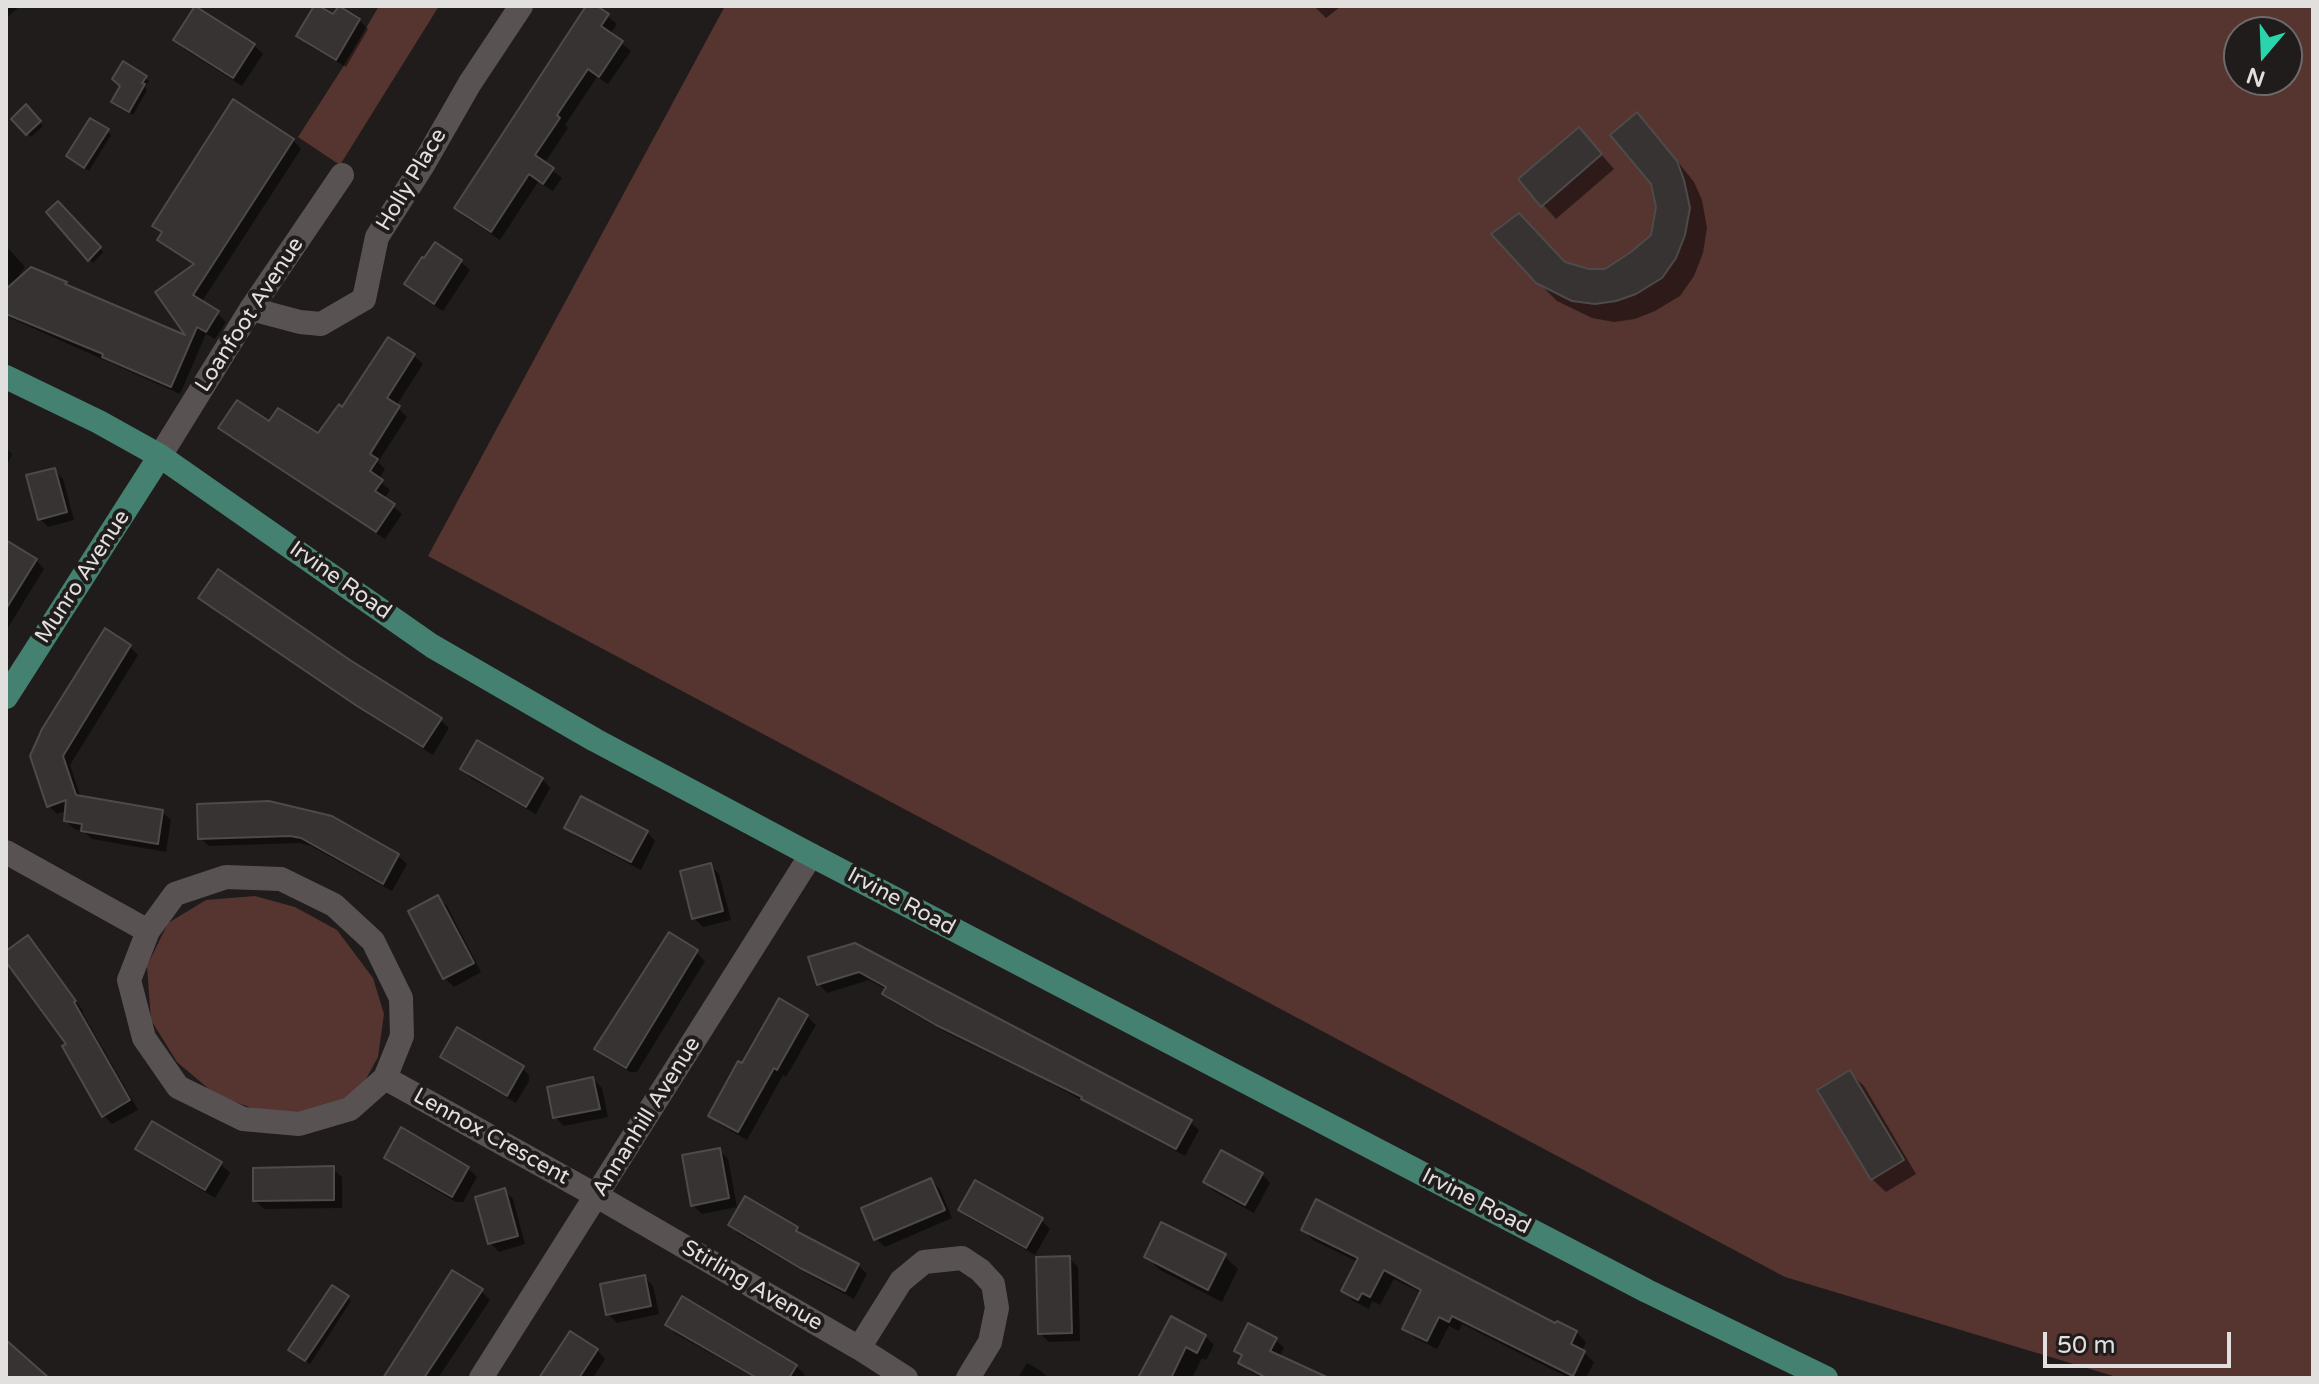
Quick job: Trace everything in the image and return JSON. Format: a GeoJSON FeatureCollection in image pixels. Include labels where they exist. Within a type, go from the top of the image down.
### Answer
{"type":"FeatureCollection","features":[{"type":"Feature","properties":{"kind":"main road","name":"Irvine Road"},"geometry":{"type":"LineString","coordinates":[[6,377],[99,422],[160,456],[432,646],[595,740],[1668,1302],[1826,1378]]}},
{"type":"Feature","properties":{"kind":"main road","name":"Munro Avenue"},"geometry":{"type":"LineString","coordinates":[[6,697],[160,456]]}},
{"type":"Feature","properties":{"kind":"street","name":"Holly Place"},"geometry":{"type":"LineString","coordinates":[[251,309],[300,322],[321,324],[364,299],[377,237],[470,83],[521,6]]}},
{"type":"Feature","properties":{"kind":"street","name":"Loanfoot Avenue"},"geometry":{"type":"LineString","coordinates":[[160,456],[251,309],[342,175]]}},
{"type":"Feature","properties":{"kind":"street"},"geometry":{"type":"LineString","coordinates":[[6,852],[148,931]]}},
{"type":"Feature","properties":{"kind":"street","name":"Annanhill Avenue"},"geometry":{"type":"LineString","coordinates":[[481,1378],[811,855]]}},
{"type":"Feature","properties":{"kind":"street"},"geometry":{"type":"LineString","coordinates":[[226,877],[281,879],[334,905],[373,941],[401,998],[402,1036],[385,1078],[350,1109],[299,1124],[243,1119],[178,1087],[144,1038],[129,980],[148,931],[175,894],[226,877]]}},
{"type":"Feature","properties":{"kind":"street","name":"Lennox Crescent"},"geometry":{"type":"LineString","coordinates":[[385,1078],[597,1196]]}},
{"type":"Feature","properties":{"kind":"street","name":"Stirling Avenue"},"geometry":{"type":"LineString","coordinates":[[597,1196],[906,1378]]}},
{"type":"Feature","properties":{"kind":"street"},"geometry":{"type":"LineString","coordinates":[[859,1348],[901,1281],[924,1262],[962,1258],[993,1284],[997,1308],[990,1342],[968,1378]]}},
{"type":"Feature","properties":{"kind":"shaded area"},"geometry":{"type":"Polygon","coordinates":[[[379,6],[439,6],[340,165],[298,137],[379,6]]]}},
{"type":"Feature","properties":{"kind":"shaded area"},"geometry":{"type":"Polygon","coordinates":[[[725,6],[2313,6],[2313,1378],[2120,1378],[1785,1277],[428,556],[725,6]]]}},
{"type":"Feature","properties":{"kind":"shaded area"},"geometry":{"type":"Polygon","coordinates":[[[255,896],[295,907],[337,930],[373,978],[384,1014],[378,1057],[361,1088],[344,1102],[303,1113],[260,1111],[216,1095],[177,1062],[151,1020],[147,966],[168,923],[206,900],[255,896]]]}},
{"type":"Feature","properties":{"kind":"building"},"geometry":{"type":"Polygon","coordinates":[[[195,6],[255,44],[233,78],[173,40],[195,6]]]}},
{"type":"Feature","properties":{"kind":"building"},"geometry":{"type":"Polygon","coordinates":[[[314,6],[333,14],[339,6],[360,19],[336,60],[296,36],[314,6]]]}},
{"type":"Feature","properties":{"kind":"building"},"geometry":{"type":"Polygon","coordinates":[[[586,6],[597,6],[609,14],[601,26],[623,41],[599,77],[588,69],[557,115],[560,118],[535,155],[554,168],[543,184],[529,174],[491,232],[454,208],[586,6]]]}},
{"type":"Feature","properties":{"kind":"building"},"geometry":{"type":"Polygon","coordinates":[[[123,61],[147,76],[129,112],[111,102],[120,86],[112,79],[123,61]]]}},
{"type":"Feature","properties":{"kind":"building"},"geometry":{"type":"Polygon","coordinates":[[[233,99],[294,139],[193,295],[219,311],[206,332],[197,327],[171,387],[102,357],[103,354],[6,314],[6,289],[31,267],[185,335],[155,292],[194,264],[157,240],[162,232],[152,226],[233,99]]]}},
{"type":"Feature","properties":{"kind":"building"},"geometry":{"type":"Polygon","coordinates":[[[26,104],[41,121],[26,135],[11,119],[26,104]]]}},
{"type":"Feature","properties":{"kind":"building"},"geometry":{"type":"Polygon","coordinates":[[[1637,112],[1677,161],[1690,208],[1685,235],[1676,258],[1662,278],[1636,294],[1595,304],[1572,301],[1536,283],[1491,234],[1519,213],[1565,262],[1589,269],[1605,269],[1631,252],[1651,235],[1656,207],[1651,184],[1610,135],[1637,112]]]}},
{"type":"Feature","properties":{"kind":"building"},"geometry":{"type":"Polygon","coordinates":[[[90,118],[109,129],[84,168],[66,156],[90,118]]]}},
{"type":"Feature","properties":{"kind":"building"},"geometry":{"type":"Polygon","coordinates":[[[1579,127],[1602,154],[1541,207],[1518,179],[1579,127]]]}},
{"type":"Feature","properties":{"kind":"building"},"geometry":{"type":"Polygon","coordinates":[[[58,201],[101,247],[88,261],[46,212],[58,201]]]}},
{"type":"Feature","properties":{"kind":"building"},"geometry":{"type":"Polygon","coordinates":[[[435,242],[462,260],[434,304],[404,284],[435,242]]]}},
{"type":"Feature","properties":{"kind":"building"},"geometry":{"type":"Polygon","coordinates":[[[388,337],[415,354],[387,398],[400,406],[370,454],[378,459],[370,471],[383,480],[375,491],[395,504],[376,532],[218,428],[237,400],[269,421],[278,408],[318,433],[339,404],[342,407],[388,337]]]}},
{"type":"Feature","properties":{"kind":"building"},"geometry":{"type":"Polygon","coordinates":[[[55,468],[67,512],[38,520],[26,475],[55,468]]]}},
{"type":"Feature","properties":{"kind":"building"},"geometry":{"type":"Polygon","coordinates":[[[6,540],[37,559],[6,609],[6,540]]]}},
{"type":"Feature","properties":{"kind":"building"},"geometry":{"type":"Polygon","coordinates":[[[218,569],[350,660],[442,718],[423,747],[198,598],[218,569]]]}},
{"type":"Feature","properties":{"kind":"building"},"geometry":{"type":"Polygon","coordinates":[[[105,628],[131,645],[63,756],[76,795],[163,810],[158,844],[81,831],[82,824],[64,821],[66,800],[47,807],[30,756],[42,729],[105,628]]]}},
{"type":"Feature","properties":{"kind":"building"},"geometry":{"type":"Polygon","coordinates":[[[477,740],[543,778],[526,807],[460,769],[477,740]]]}},
{"type":"Feature","properties":{"kind":"building"},"geometry":{"type":"Polygon","coordinates":[[[581,796],[648,831],[631,862],[564,828],[581,796]]]}},
{"type":"Feature","properties":{"kind":"building"},"geometry":{"type":"Polygon","coordinates":[[[269,801],[332,816],[399,854],[383,884],[301,838],[198,839],[197,804],[269,801]]]}},
{"type":"Feature","properties":{"kind":"building"},"geometry":{"type":"Polygon","coordinates":[[[711,863],[723,911],[692,919],[680,871],[711,863]]]}},
{"type":"Feature","properties":{"kind":"building"},"geometry":{"type":"Polygon","coordinates":[[[438,895],[474,963],[443,979],[408,911],[438,895]]]}},
{"type":"Feature","properties":{"kind":"building"},"geometry":{"type":"Polygon","coordinates":[[[669,932],[698,950],[626,1068],[594,1049],[669,932]]]}},
{"type":"Feature","properties":{"kind":"building"},"geometry":{"type":"Polygon","coordinates":[[[28,935],[76,1001],[130,1100],[102,1117],[62,1046],[66,1044],[6,962],[6,951],[28,935]]]}},
{"type":"Feature","properties":{"kind":"building"},"geometry":{"type":"Polygon","coordinates":[[[855,943],[1192,1120],[1176,1149],[1082,1097],[936,1025],[882,994],[886,987],[859,972],[817,985],[808,957],[855,943]]]}},
{"type":"Feature","properties":{"kind":"building"},"geometry":{"type":"Polygon","coordinates":[[[779,998],[808,1015],[738,1132],[708,1116],[738,1061],[742,1063],[779,998]]]}},
{"type":"Feature","properties":{"kind":"building"},"geometry":{"type":"Polygon","coordinates":[[[457,1027],[524,1066],[507,1096],[440,1057],[457,1027]]]}},
{"type":"Feature","properties":{"kind":"building"},"geometry":{"type":"Polygon","coordinates":[[[1850,1070],[1904,1160],[1871,1180],[1817,1090],[1850,1070]]]}},
{"type":"Feature","properties":{"kind":"building"},"geometry":{"type":"Polygon","coordinates":[[[593,1077],[600,1109],[553,1118],[547,1087],[593,1077]]]}},
{"type":"Feature","properties":{"kind":"building"},"geometry":{"type":"Polygon","coordinates":[[[152,1121],[222,1162],[205,1190],[135,1149],[152,1121]]]}},
{"type":"Feature","properties":{"kind":"building"},"geometry":{"type":"Polygon","coordinates":[[[401,1127],[469,1167],[452,1197],[384,1158],[401,1127]]]}},
{"type":"Feature","properties":{"kind":"building"},"geometry":{"type":"Polygon","coordinates":[[[720,1148],[729,1198],[691,1206],[682,1155],[720,1148]]]}},
{"type":"Feature","properties":{"kind":"building"},"geometry":{"type":"Polygon","coordinates":[[[1221,1150],[1263,1173],[1245,1205],[1203,1182],[1221,1150]]]}},
{"type":"Feature","properties":{"kind":"building"},"geometry":{"type":"Polygon","coordinates":[[[334,1166],[334,1200],[253,1201],[253,1168],[334,1166]]]}},
{"type":"Feature","properties":{"kind":"building"},"geometry":{"type":"Polygon","coordinates":[[[931,1178],[945,1210],[874,1240],[861,1208],[931,1178]]]}},
{"type":"Feature","properties":{"kind":"building"},"geometry":{"type":"Polygon","coordinates":[[[975,1180],[1043,1218],[1026,1248],[958,1210],[975,1180]]]}},
{"type":"Feature","properties":{"kind":"building"},"geometry":{"type":"Polygon","coordinates":[[[505,1188],[518,1236],[488,1244],[475,1197],[505,1188]]]}},
{"type":"Feature","properties":{"kind":"building"},"geometry":{"type":"Polygon","coordinates":[[[745,1196],[798,1227],[796,1231],[859,1264],[845,1291],[728,1225],[745,1196]]]}},
{"type":"Feature","properties":{"kind":"building"},"geometry":{"type":"Polygon","coordinates":[[[1316,1199],[1555,1323],[1557,1321],[1577,1331],[1571,1344],[1585,1351],[1573,1376],[1452,1316],[1449,1322],[1439,1317],[1427,1341],[1402,1329],[1421,1290],[1384,1270],[1370,1297],[1362,1293],[1358,1300],[1341,1291],[1358,1258],[1301,1230],[1316,1199]]]}},
{"type":"Feature","properties":{"kind":"building"},"geometry":{"type":"Polygon","coordinates":[[[1161,1222],[1226,1254],[1208,1290],[1144,1257],[1161,1222]]]}},
{"type":"Feature","properties":{"kind":"building"},"geometry":{"type":"Polygon","coordinates":[[[1070,1256],[1072,1333],[1038,1334],[1036,1257],[1070,1256]]]}},
{"type":"Feature","properties":{"kind":"building"},"geometry":{"type":"Polygon","coordinates":[[[452,1270],[483,1289],[424,1378],[383,1378],[452,1270]]]}},
{"type":"Feature","properties":{"kind":"building"},"geometry":{"type":"Polygon","coordinates":[[[645,1275],[651,1306],[606,1315],[600,1284],[645,1275]]]}},
{"type":"Feature","properties":{"kind":"building"},"geometry":{"type":"Polygon","coordinates":[[[332,1285],[349,1296],[305,1361],[288,1350],[332,1285]]]}},
{"type":"Feature","properties":{"kind":"building"},"geometry":{"type":"Polygon","coordinates":[[[682,1296],[797,1365],[789,1378],[757,1378],[665,1325],[682,1296]]]}},
{"type":"Feature","properties":{"kind":"building"},"geometry":{"type":"Polygon","coordinates":[[[1171,1316],[1206,1335],[1197,1353],[1186,1347],[1171,1378],[1138,1378],[1171,1316]]]}},
{"type":"Feature","properties":{"kind":"building"},"geometry":{"type":"Polygon","coordinates":[[[1248,1323],[1277,1338],[1270,1351],[1329,1378],[1267,1378],[1238,1363],[1242,1355],[1234,1351],[1248,1323]]]}},
{"type":"Feature","properties":{"kind":"building"},"geometry":{"type":"Polygon","coordinates":[[[570,1331],[598,1349],[579,1378],[539,1378],[570,1331]]]}},
{"type":"Feature","properties":{"kind":"building"},"geometry":{"type":"Polygon","coordinates":[[[6,1340],[49,1378],[6,1378],[6,1340]]]}}]}
